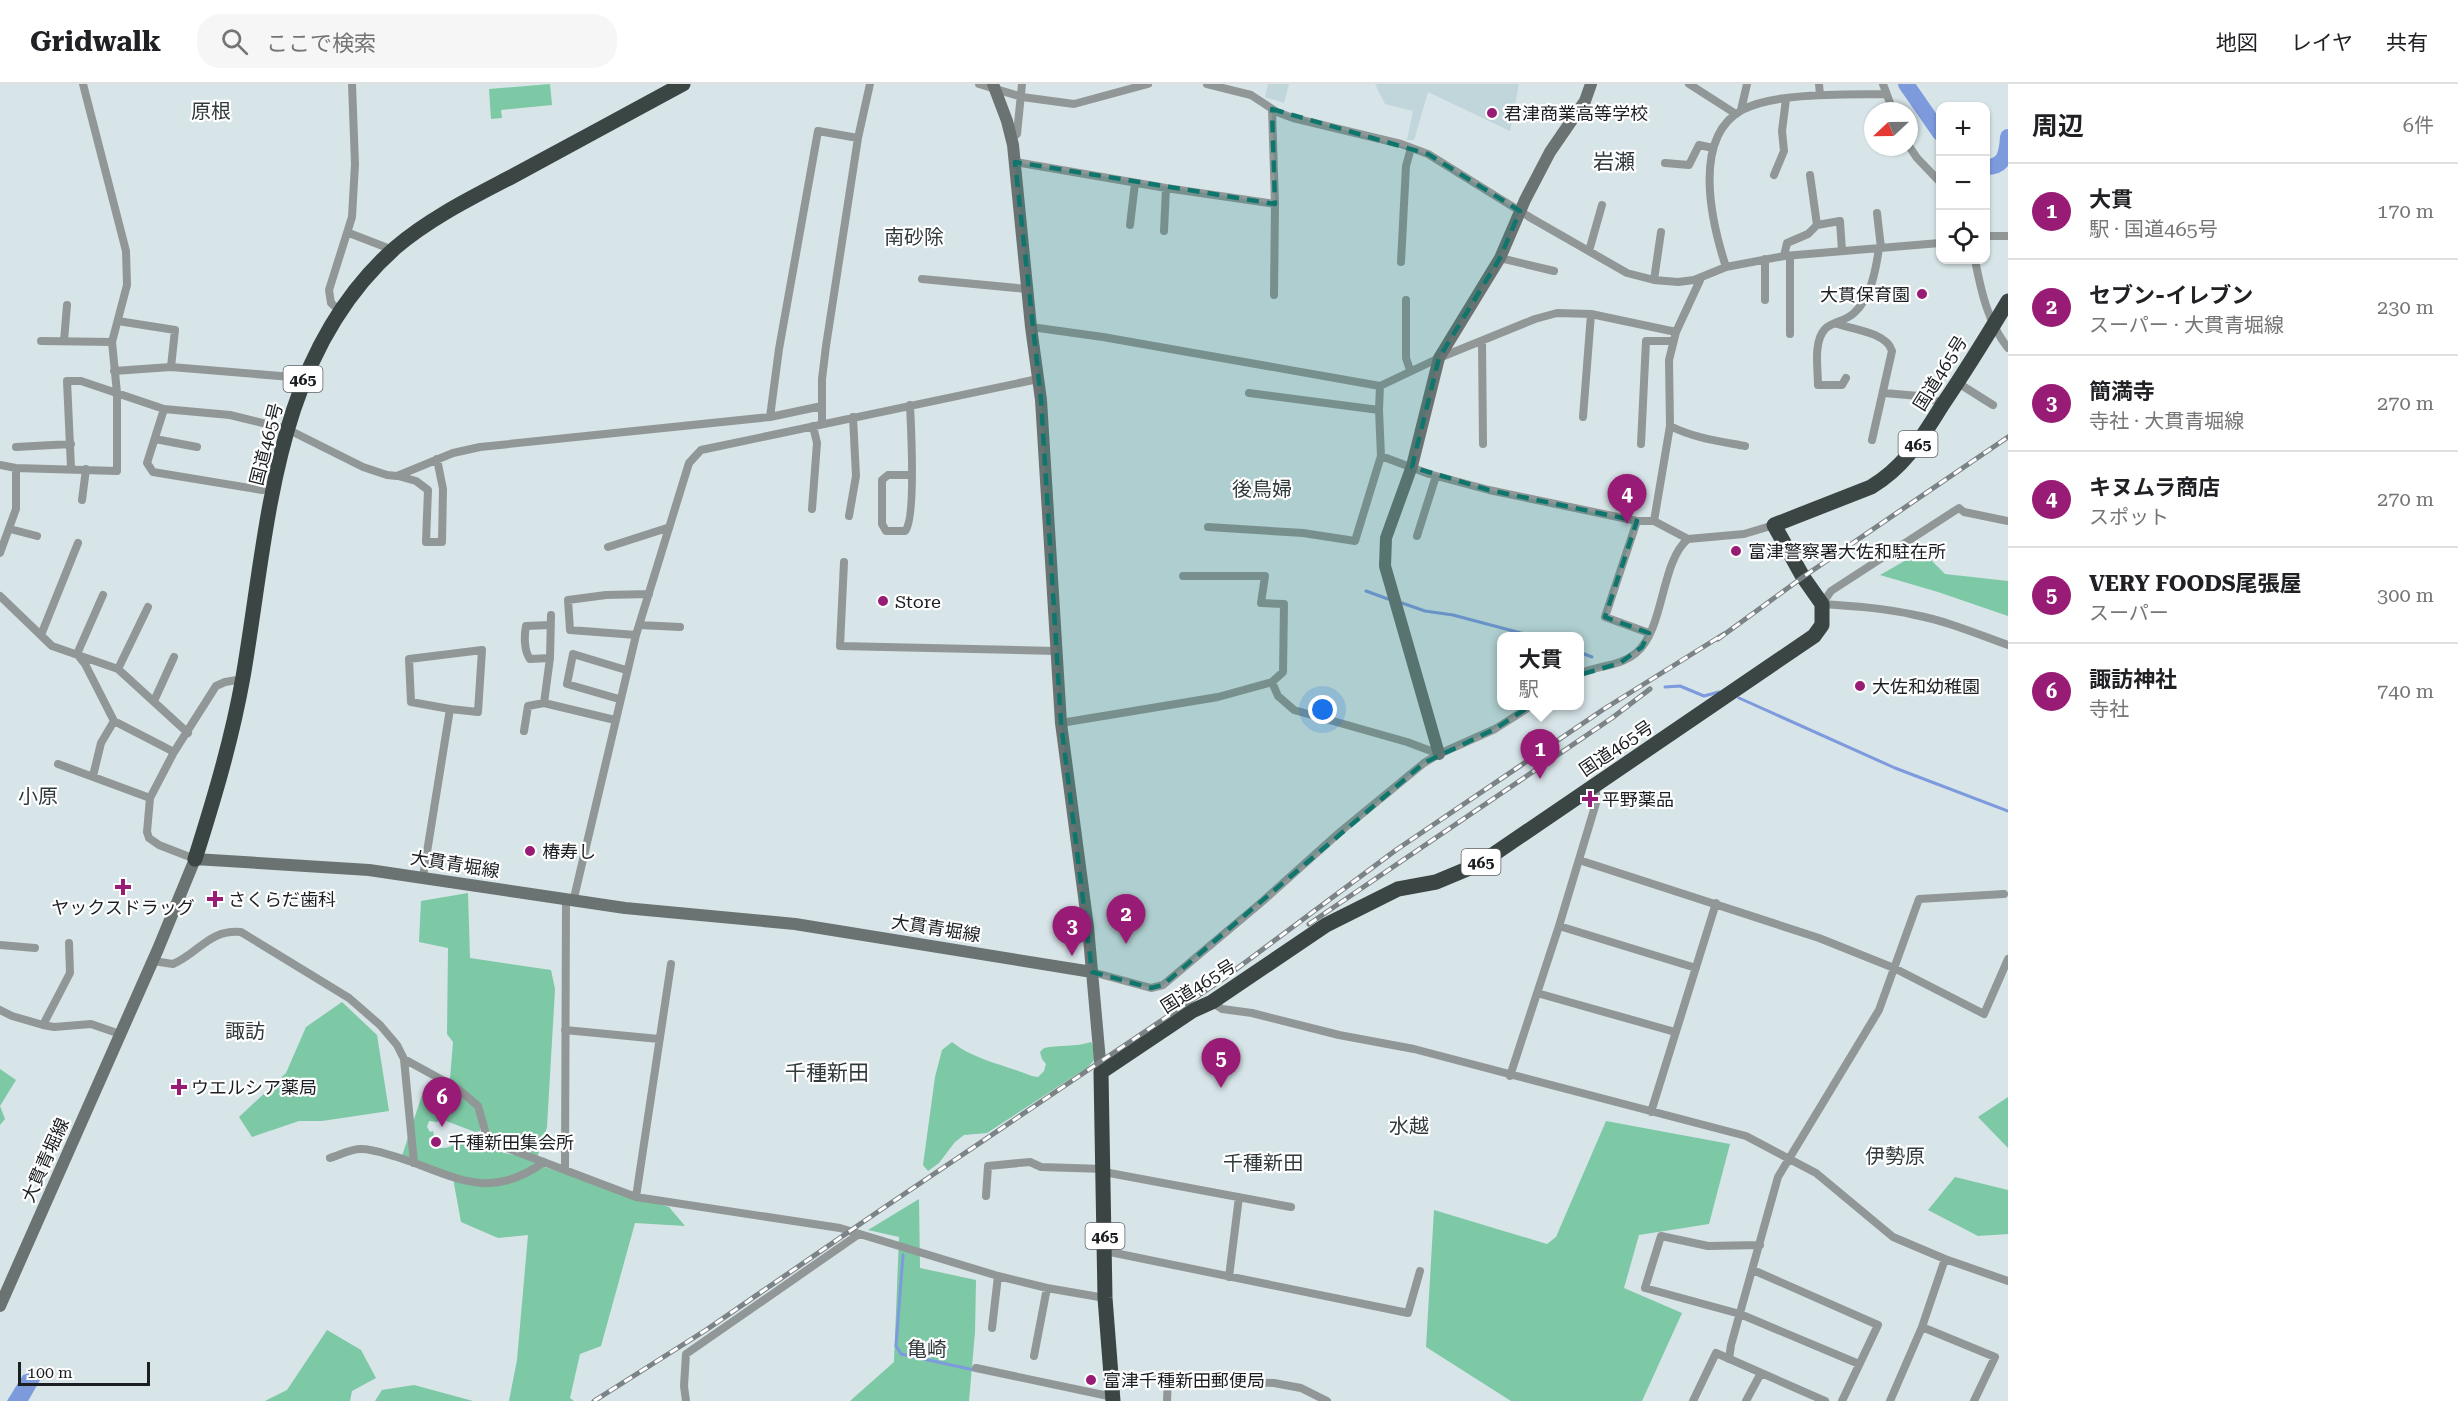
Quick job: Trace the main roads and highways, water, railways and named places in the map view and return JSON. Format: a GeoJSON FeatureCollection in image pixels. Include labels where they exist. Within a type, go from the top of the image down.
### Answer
{"type":"FeatureCollection","features":[{"type":"Feature","properties":{"kind":"highway","name":"国道465号"},"geometry":{"type":"LineString","coordinates":[[195,859],[226,758],[243,679],[261,564],[287,429],[304,378],[325,335],[340,311],[393,250],[418,231],[469,200],[683,84]]}},
{"type":"Feature","properties":{"kind":"highway","name":"国道465号"},"geometry":{"type":"LineString","coordinates":[[1113,1399],[1105,1298],[1101,1072],[1192,1011],[1212,1002],[1326,925],[1398,890],[1436,882],[1472,867],[1814,636],[1822,624],[1822,604],[1803,577],[1774,525],[1871,487],[1905,461],[1958,383],[2008,301]]}},
{"type":"Feature","properties":{"kind":"water"},"geometry":{"type":"Polygon","coordinates":[[[47,1368],[28,1401],[7,1401],[23,1375],[47,1368]]]}},
{"type":"Feature","properties":{"kind":"waterway"},"geometry":{"type":"LineString","coordinates":[[1906,84],[1936,127]]}},
{"type":"Feature","properties":{"kind":"waterway"},"geometry":{"type":"LineString","coordinates":[[1990,166],[1997,165],[2004,158],[2008,137]]}},
{"type":"Feature","properties":{"kind":"waterway"},"geometry":{"type":"LineString","coordinates":[[1366,591],[1388,599]]}},
{"type":"Feature","properties":{"kind":"waterway"},"geometry":{"type":"LineString","coordinates":[[1402,603],[1425,611],[1453,615],[1517,632]]}},
{"type":"Feature","properties":{"kind":"waterway"},"geometry":{"type":"LineString","coordinates":[[1584,654],[1592,657]]}},
{"type":"Feature","properties":{"kind":"waterway"},"geometry":{"type":"LineString","coordinates":[[1665,687],[1680,686],[1704,696],[1719,692]]}},
{"type":"Feature","properties":{"kind":"waterway"},"geometry":{"type":"LineString","coordinates":[[1739,698],[1895,768],[2008,811]]}},
{"type":"Feature","properties":{"kind":"waterway"},"geometry":{"type":"LineString","coordinates":[[903,1255],[896,1346],[901,1354],[974,1370]]}},
{"type":"Feature","properties":{"kind":"railway"},"geometry":{"type":"LineString","coordinates":[[1718,639],[1803,577],[2008,437]]}},
{"type":"Feature","properties":{"kind":"railway"},"geometry":{"type":"LineString","coordinates":[[594,1401],[706,1330],[1223,979],[1396,850],[1604,709],[1724,634]]}},
{"type":"Feature","properties":{"kind":"railway"},"geometry":{"type":"LineString","coordinates":[[1309,924],[1612,718],[1650,689]]}},
{"type":"Feature","properties":{"kind":"place","name":"君津商業高等学校"},"geometry":{"type":"Point","coordinates":[1492,113]}},
{"type":"Feature","properties":{"kind":"place","name":"大貫保育園"},"geometry":{"type":"Point","coordinates":[1922,294]}},
{"type":"Feature","properties":{"kind":"place","name":"キヌムラ商店"},"geometry":{"type":"Point","coordinates":[1627,524]}},
{"type":"Feature","properties":{"kind":"place","name":"富津警察署大佐和駐在所"},"geometry":{"type":"Point","coordinates":[1736,551]}},
{"type":"Feature","properties":{"kind":"place","name":"Store"},"geometry":{"type":"Point","coordinates":[883,601]}},
{"type":"Feature","properties":{"kind":"place","name":"大佐和幼稚園"},"geometry":{"type":"Point","coordinates":[1860,686]}},
{"type":"Feature","properties":{"kind":"place","name":"大貫"},"geometry":{"type":"Point","coordinates":[1540,779]}},
{"type":"Feature","properties":{"kind":"place","name":"平野薬品"},"geometry":{"type":"Point","coordinates":[1590,799]}},
{"type":"Feature","properties":{"kind":"place","name":"椿寿し"},"geometry":{"type":"Point","coordinates":[530,851]}},
{"type":"Feature","properties":{"kind":"place","name":"ヤックスドラッグ"},"geometry":{"type":"Point","coordinates":[123,887]}},
{"type":"Feature","properties":{"kind":"place","name":"さくらだ歯科"},"geometry":{"type":"Point","coordinates":[215,899]}},
{"type":"Feature","properties":{"kind":"place","name":"セブン-イレブン"},"geometry":{"type":"Point","coordinates":[1126,944]}},
{"type":"Feature","properties":{"kind":"place","name":"簡満寺"},"geometry":{"type":"Point","coordinates":[1072,956]}},
{"type":"Feature","properties":{"kind":"place","name":"ウエルシア薬局"},"geometry":{"type":"Point","coordinates":[179,1087]}},
{"type":"Feature","properties":{"kind":"place","name":"VERY FOODS尾張屋"},"geometry":{"type":"Point","coordinates":[1221,1088]}},
{"type":"Feature","properties":{"kind":"place","name":"諏訪神社"},"geometry":{"type":"Point","coordinates":[442,1127]}},
{"type":"Feature","properties":{"kind":"place","name":"千種新田集会所"},"geometry":{"type":"Point","coordinates":[436,1142]}},
{"type":"Feature","properties":{"kind":"place","name":"富津千種新田郵便局"},"geometry":{"type":"Point","coordinates":[1091,1380]}},
{"type":"Feature","properties":{"kind":"district","name":"原根"},"geometry":{"type":"Point","coordinates":[211,111]}},
{"type":"Feature","properties":{"kind":"district","name":"岩瀬"},"geometry":{"type":"Point","coordinates":[1614,162]}},
{"type":"Feature","properties":{"kind":"district","name":"南砂除"},"geometry":{"type":"Point","coordinates":[914,237]}},
{"type":"Feature","properties":{"kind":"district","name":"後鳥婦"},"geometry":{"type":"Point","coordinates":[1262,489]}},
{"type":"Feature","properties":{"kind":"district","name":"小原"},"geometry":{"type":"Point","coordinates":[38,796]}},
{"type":"Feature","properties":{"kind":"district","name":"諏訪"},"geometry":{"type":"Point","coordinates":[245,1031]}},
{"type":"Feature","properties":{"kind":"district","name":"千種新田"},"geometry":{"type":"Point","coordinates":[827,1073]}},
{"type":"Feature","properties":{"kind":"district","name":"水越"},"geometry":{"type":"Point","coordinates":[1409,1126]}},
{"type":"Feature","properties":{"kind":"district","name":"伊勢原"},"geometry":{"type":"Point","coordinates":[1895,1156]}},
{"type":"Feature","properties":{"kind":"district","name":"千種新田"},"geometry":{"type":"Point","coordinates":[1263,1163]}},
{"type":"Feature","properties":{"kind":"district","name":"亀崎"},"geometry":{"type":"Point","coordinates":[927,1349]}}]}
